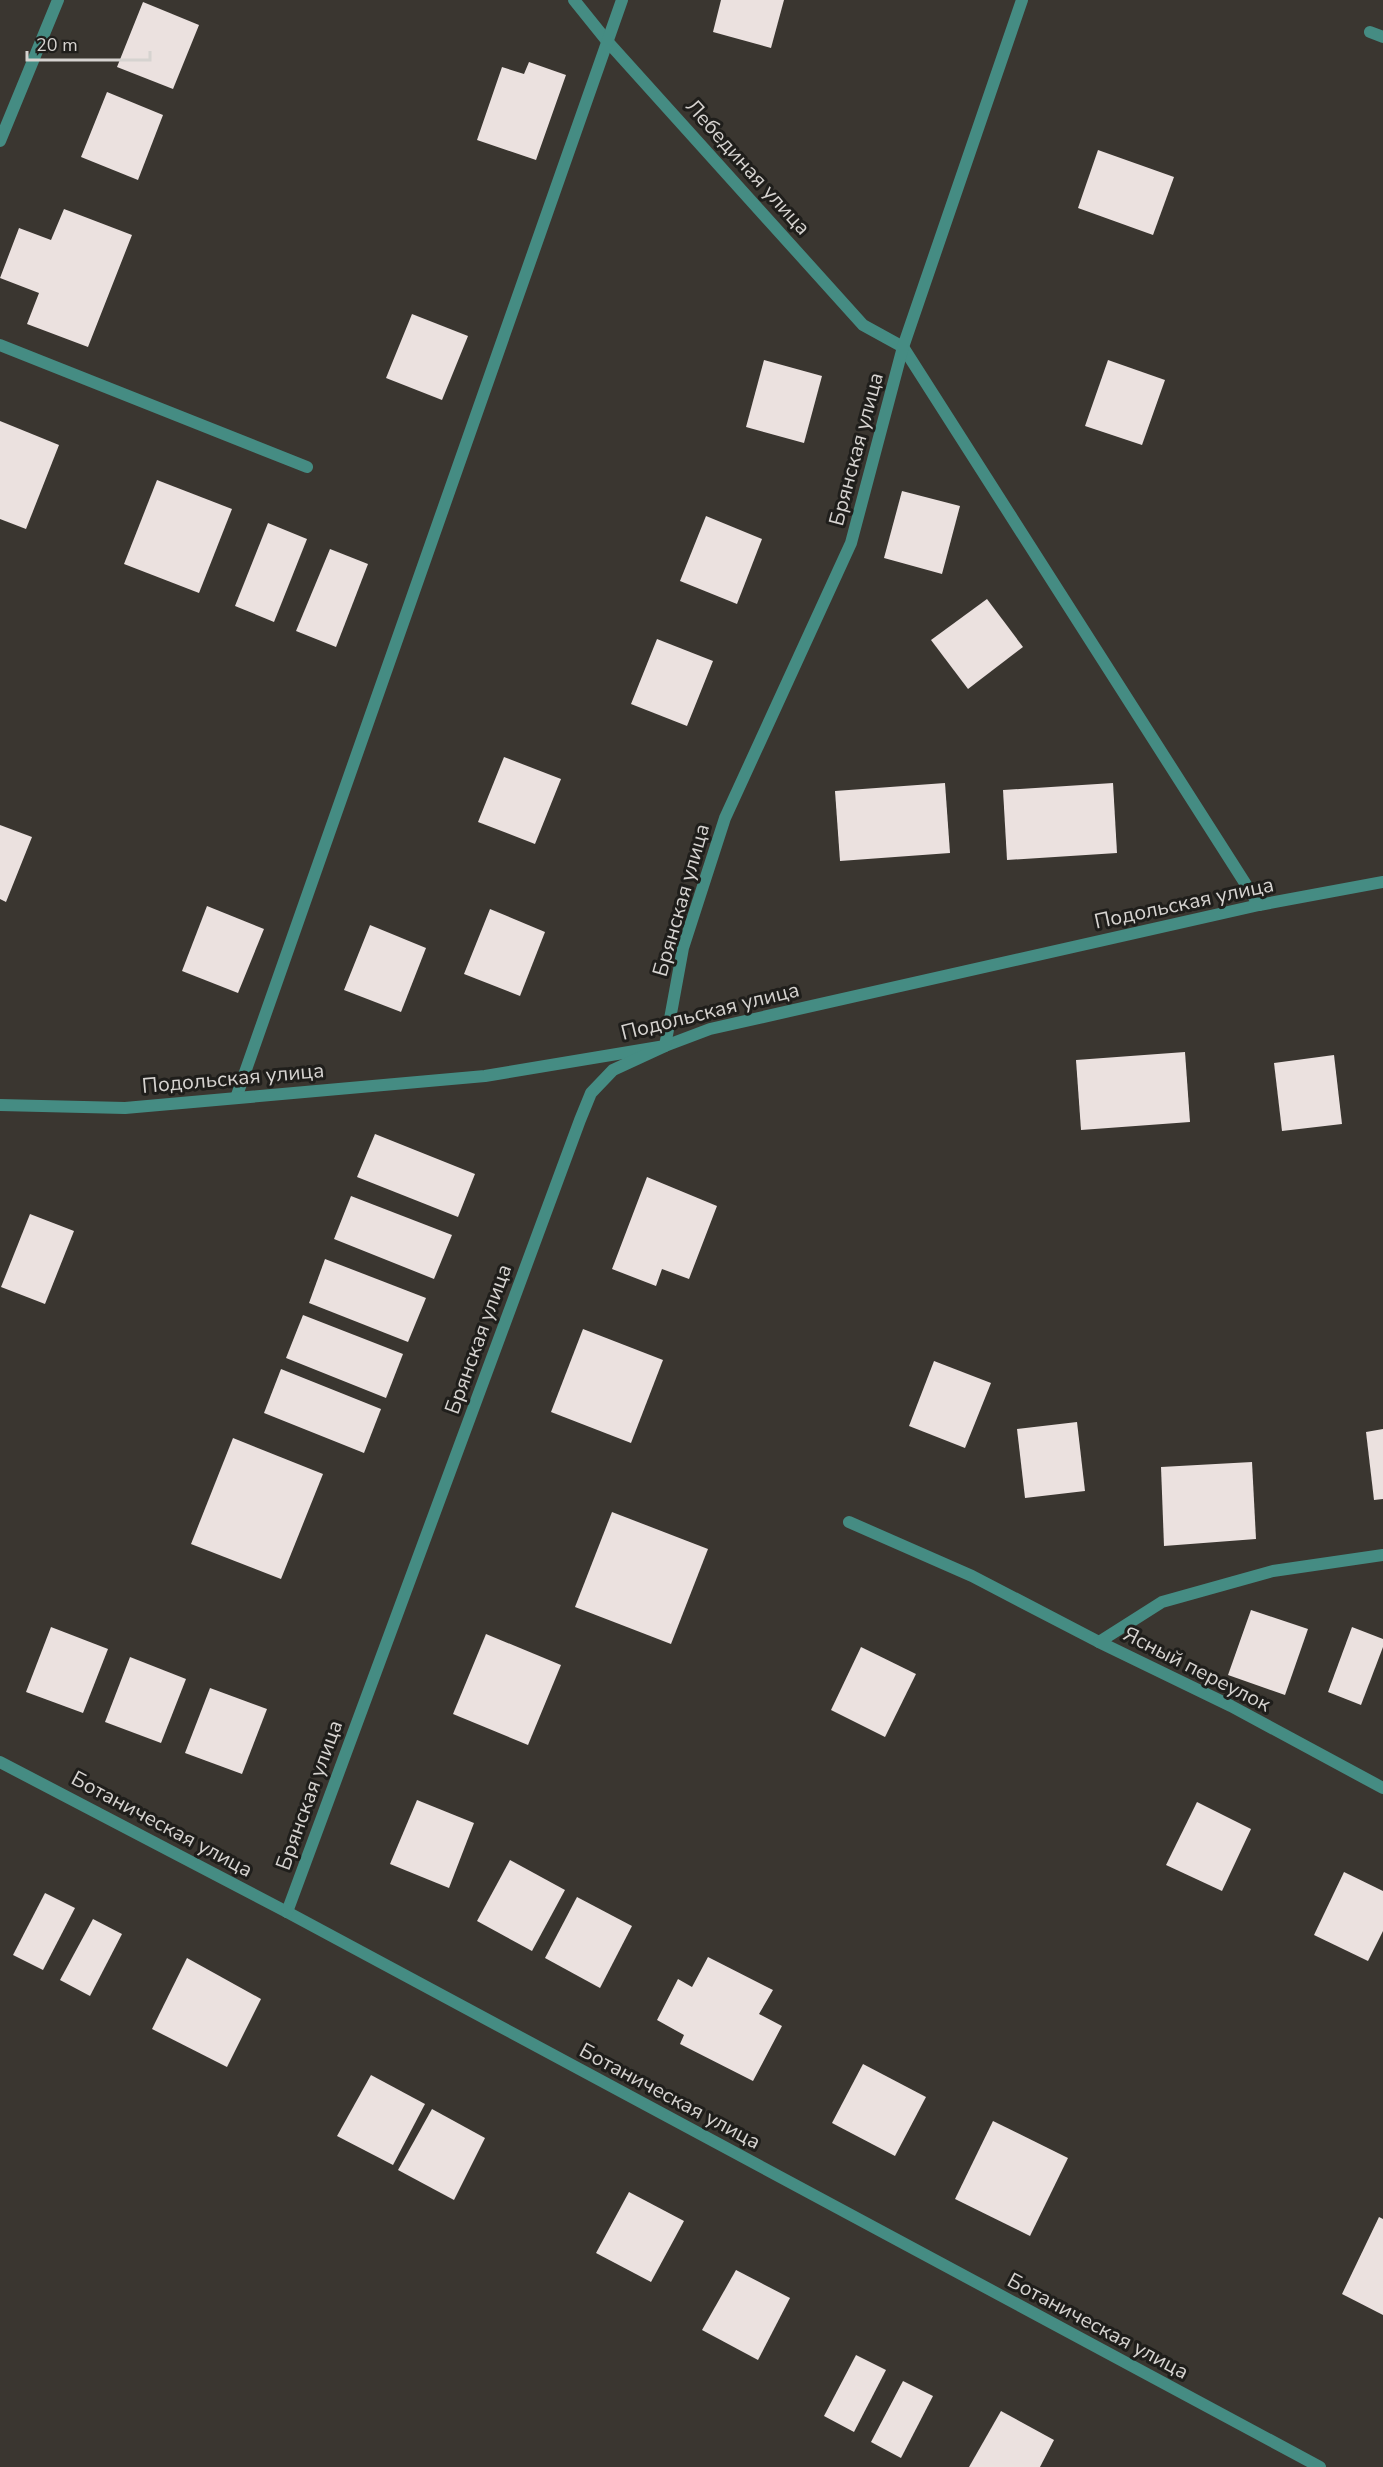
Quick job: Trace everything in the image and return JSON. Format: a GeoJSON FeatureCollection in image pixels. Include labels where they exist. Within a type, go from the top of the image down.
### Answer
{"type":"FeatureCollection","features":[{"type":"Feature","properties":{"kind":"street"},"geometry":{"type":"LineString","coordinates":[[0,141],[58,0]]}},
{"type":"Feature","properties":{"kind":"street","name":"Лебединая улица"},"geometry":{"type":"LineString","coordinates":[[574,0],[607,41],[863,325],[903,347]]}},
{"type":"Feature","properties":{"kind":"street"},"geometry":{"type":"LineString","coordinates":[[236,1098],[622,0]]}},
{"type":"Feature","properties":{"kind":"street","name":"Брянская улица"},"geometry":{"type":"LineString","coordinates":[[287,1912],[583,1111],[591,1093],[613,1070],[665,1046],[683,948],[725,818],[851,543],[903,347],[1022,0]]}},
{"type":"Feature","properties":{"kind":"street"},"geometry":{"type":"LineString","coordinates":[[1370,32],[1383,37]]}},
{"type":"Feature","properties":{"kind":"street"},"geometry":{"type":"LineString","coordinates":[[0,345],[307,467]]}},
{"type":"Feature","properties":{"kind":"street"},"geometry":{"type":"LineString","coordinates":[[903,347],[1259,905]]}},
{"type":"Feature","properties":{"kind":"street","name":"Подольская улица"},"geometry":{"type":"LineString","coordinates":[[0,1105],[125,1108],[485,1076],[665,1046],[710,1029],[1259,905],[1383,882]]}},
{"type":"Feature","properties":{"kind":"street"},"geometry":{"type":"LineString","coordinates":[[849,1522],[972,1576],[1100,1642]]}},
{"type":"Feature","properties":{"kind":"street","name":"Ясный переулок"},"geometry":{"type":"LineString","coordinates":[[1100,1642],[1162,1602],[1274,1571],[1383,1555]]}},
{"type":"Feature","properties":{"kind":"street","name":"Ясный переулок"},"geometry":{"type":"LineString","coordinates":[[1100,1642],[1231,1706],[1383,1788]]}},
{"type":"Feature","properties":{"kind":"street","name":"Ботаническая улица"},"geometry":{"type":"LineString","coordinates":[[0,1762],[287,1912],[1320,2467]]}},
{"type":"Feature","properties":{"kind":"building"},"geometry":{"type":"Polygon","coordinates":[[[721,0],[784,0],[771,48],[713,32],[721,0]]]}},
{"type":"Feature","properties":{"kind":"building"},"geometry":{"type":"Polygon","coordinates":[[[143,2],[199,25],[173,89],[117,67],[143,2]]]}},
{"type":"Feature","properties":{"kind":"building"},"geometry":{"type":"Polygon","coordinates":[[[529,62],[566,75],[536,160],[477,140],[502,67],[524,74],[529,62]]]}},
{"type":"Feature","properties":{"kind":"building"},"geometry":{"type":"Polygon","coordinates":[[[107,92],[163,115],[138,180],[81,157],[107,92]]]}},
{"type":"Feature","properties":{"kind":"building"},"geometry":{"type":"Polygon","coordinates":[[[1098,150],[1174,177],[1153,235],[1078,208],[1098,150]]]}},
{"type":"Feature","properties":{"kind":"building"},"geometry":{"type":"Polygon","coordinates":[[[64,209],[132,235],[88,347],[27,324],[39,293],[0,278],[19,228],[51,240],[64,209]]]}},
{"type":"Feature","properties":{"kind":"building"},"geometry":{"type":"Polygon","coordinates":[[[412,314],[468,336],[442,400],[386,378],[412,314]]]}},
{"type":"Feature","properties":{"kind":"building"},"geometry":{"type":"Polygon","coordinates":[[[764,360],[822,376],[804,443],[746,427],[764,360]]]}},
{"type":"Feature","properties":{"kind":"building"},"geometry":{"type":"Polygon","coordinates":[[[1108,360],[1165,380],[1142,445],[1085,426],[1108,360]]]}},
{"type":"Feature","properties":{"kind":"building"},"geometry":{"type":"Polygon","coordinates":[[[0,421],[59,445],[26,529],[0,519],[0,421]]]}},
{"type":"Feature","properties":{"kind":"building"},"geometry":{"type":"Polygon","coordinates":[[[157,480],[232,509],[199,593],[124,564],[157,480]]]}},
{"type":"Feature","properties":{"kind":"building"},"geometry":{"type":"Polygon","coordinates":[[[902,491],[960,506],[942,574],[884,558],[902,491]]]}},
{"type":"Feature","properties":{"kind":"building"},"geometry":{"type":"Polygon","coordinates":[[[706,516],[762,539],[737,604],[680,581],[706,516]]]}},
{"type":"Feature","properties":{"kind":"building"},"geometry":{"type":"Polygon","coordinates":[[[268,523],[307,539],[274,622],[235,606],[268,523]]]}},
{"type":"Feature","properties":{"kind":"building"},"geometry":{"type":"Polygon","coordinates":[[[330,549],[368,564],[336,647],[296,631],[330,549]]]}},
{"type":"Feature","properties":{"kind":"building"},"geometry":{"type":"Polygon","coordinates":[[[987,599],[1023,647],[968,689],[931,640],[987,599]]]}},
{"type":"Feature","properties":{"kind":"building"},"geometry":{"type":"Polygon","coordinates":[[[657,639],[713,661],[687,726],[631,704],[657,639]]]}},
{"type":"Feature","properties":{"kind":"building"},"geometry":{"type":"Polygon","coordinates":[[[504,757],[561,779],[535,844],[478,822],[504,757]]]}},
{"type":"Feature","properties":{"kind":"building"},"geometry":{"type":"Polygon","coordinates":[[[945,783],[950,853],[840,861],[835,791],[945,783]]]}},
{"type":"Feature","properties":{"kind":"building"},"geometry":{"type":"Polygon","coordinates":[[[1113,783],[1117,853],[1007,860],[1003,790],[1113,783]]]}},
{"type":"Feature","properties":{"kind":"building"},"geometry":{"type":"Polygon","coordinates":[[[0,825],[32,837],[6,902],[0,899],[0,825]]]}},
{"type":"Feature","properties":{"kind":"building"},"geometry":{"type":"Polygon","coordinates":[[[207,906],[264,929],[238,993],[182,971],[207,906]]]}},
{"type":"Feature","properties":{"kind":"building"},"geometry":{"type":"Polygon","coordinates":[[[490,909],[545,932],[520,996],[464,974],[490,909]]]}},
{"type":"Feature","properties":{"kind":"building"},"geometry":{"type":"Polygon","coordinates":[[[370,925],[426,948],[401,1012],[344,990],[370,925]]]}},
{"type":"Feature","properties":{"kind":"building"},"geometry":{"type":"Polygon","coordinates":[[[1185,1052],[1190,1122],[1081,1130],[1076,1060],[1185,1052]]]}},
{"type":"Feature","properties":{"kind":"building"},"geometry":{"type":"Polygon","coordinates":[[[1334,1055],[1342,1124],[1282,1131],[1274,1063],[1334,1055]]]}},
{"type":"Feature","properties":{"kind":"building"},"geometry":{"type":"Polygon","coordinates":[[[375,1134],[475,1174],[458,1217],[357,1177],[375,1134]]]}},
{"type":"Feature","properties":{"kind":"building"},"geometry":{"type":"Polygon","coordinates":[[[647,1177],[717,1206],[689,1279],[662,1269],[656,1286],[612,1269],[647,1177]]]}},
{"type":"Feature","properties":{"kind":"building"},"geometry":{"type":"Polygon","coordinates":[[[351,1196],[452,1235],[434,1279],[334,1239],[351,1196]]]}},
{"type":"Feature","properties":{"kind":"building"},"geometry":{"type":"Polygon","coordinates":[[[30,1214],[74,1231],[45,1304],[1,1287],[30,1214]]]}},
{"type":"Feature","properties":{"kind":"building"},"geometry":{"type":"Polygon","coordinates":[[[325,1259],[426,1298],[408,1342],[309,1303],[325,1259]]]}},
{"type":"Feature","properties":{"kind":"building"},"geometry":{"type":"Polygon","coordinates":[[[303,1315],[403,1354],[386,1398],[286,1358],[303,1315]]]}},
{"type":"Feature","properties":{"kind":"building"},"geometry":{"type":"Polygon","coordinates":[[[583,1329],[663,1360],[631,1443],[551,1412],[583,1329]]]}},
{"type":"Feature","properties":{"kind":"building"},"geometry":{"type":"Polygon","coordinates":[[[934,1361],[991,1383],[965,1448],[909,1426],[934,1361]]]}},
{"type":"Feature","properties":{"kind":"building"},"geometry":{"type":"Polygon","coordinates":[[[281,1369],[381,1409],[364,1453],[264,1413],[281,1369]]]}},
{"type":"Feature","properties":{"kind":"building"},"geometry":{"type":"Polygon","coordinates":[[[1077,1422],[1085,1491],[1025,1498],[1017,1429],[1077,1422]]]}},
{"type":"Feature","properties":{"kind":"building"},"geometry":{"type":"Polygon","coordinates":[[[1383,1429],[1383,1499],[1374,1500],[1366,1432],[1383,1429]]]}},
{"type":"Feature","properties":{"kind":"building"},"geometry":{"type":"Polygon","coordinates":[[[233,1438],[323,1474],[281,1579],[191,1544],[233,1438]]]}},
{"type":"Feature","properties":{"kind":"building"},"geometry":{"type":"Polygon","coordinates":[[[1252,1462],[1256,1539],[1164,1546],[1161,1467],[1252,1462]]]}},
{"type":"Feature","properties":{"kind":"building"},"geometry":{"type":"Polygon","coordinates":[[[612,1512],[708,1549],[671,1644],[575,1607],[612,1512]]]}},
{"type":"Feature","properties":{"kind":"building"},"geometry":{"type":"Polygon","coordinates":[[[1251,1610],[1308,1629],[1285,1695],[1228,1675],[1251,1610]]]}},
{"type":"Feature","properties":{"kind":"building"},"geometry":{"type":"Polygon","coordinates":[[[51,1627],[108,1649],[83,1713],[26,1692],[51,1627]]]}},
{"type":"Feature","properties":{"kind":"building"},"geometry":{"type":"Polygon","coordinates":[[[1352,1627],[1383,1639],[1383,1647],[1361,1705],[1328,1692],[1352,1627]]]}},
{"type":"Feature","properties":{"kind":"building"},"geometry":{"type":"Polygon","coordinates":[[[486,1634],[561,1665],[528,1745],[453,1714],[486,1634]]]}},
{"type":"Feature","properties":{"kind":"building"},"geometry":{"type":"Polygon","coordinates":[[[861,1647],[916,1674],[885,1737],[831,1710],[861,1647]]]}},
{"type":"Feature","properties":{"kind":"building"},"geometry":{"type":"Polygon","coordinates":[[[130,1657],[186,1679],[161,1743],[105,1722],[130,1657]]]}},
{"type":"Feature","properties":{"kind":"building"},"geometry":{"type":"Polygon","coordinates":[[[210,1688],[267,1709],[242,1774],[185,1753],[210,1688]]]}},
{"type":"Feature","properties":{"kind":"building"},"geometry":{"type":"Polygon","coordinates":[[[417,1800],[474,1823],[449,1888],[390,1864],[417,1800]]]}},
{"type":"Feature","properties":{"kind":"building"},"geometry":{"type":"Polygon","coordinates":[[[1197,1802],[1251,1829],[1222,1891],[1166,1865],[1197,1802]]]}},
{"type":"Feature","properties":{"kind":"building"},"geometry":{"type":"Polygon","coordinates":[[[510,1860],[565,1890],[532,1951],[477,1921],[510,1860]]]}},
{"type":"Feature","properties":{"kind":"building"},"geometry":{"type":"Polygon","coordinates":[[[1344,1872],[1383,1891],[1383,1931],[1368,1961],[1314,1935],[1344,1872]]]}},
{"type":"Feature","properties":{"kind":"building"},"geometry":{"type":"Polygon","coordinates":[[[45,1893],[75,1908],[43,1970],[13,1955],[45,1893]]]}},
{"type":"Feature","properties":{"kind":"building"},"geometry":{"type":"Polygon","coordinates":[[[577,1897],[632,1926],[600,1988],[545,1958],[577,1897]]]}},
{"type":"Feature","properties":{"kind":"building"},"geometry":{"type":"Polygon","coordinates":[[[93,1919],[122,1934],[90,1996],[60,1980],[93,1919]]]}},
{"type":"Feature","properties":{"kind":"building"},"geometry":{"type":"Polygon","coordinates":[[[708,1957],[773,1990],[759,2014],[782,2026],[753,2081],[680,2044],[684,2035],[657,2020],[678,1979],[692,1987],[708,1957]]]}},
{"type":"Feature","properties":{"kind":"building"},"geometry":{"type":"Polygon","coordinates":[[[187,1958],[261,1999],[227,2067],[152,2029],[187,1958]]]}},
{"type":"Feature","properties":{"kind":"building"},"geometry":{"type":"Polygon","coordinates":[[[863,2064],[926,2097],[895,2156],[832,2123],[863,2064]]]}},
{"type":"Feature","properties":{"kind":"building"},"geometry":{"type":"Polygon","coordinates":[[[371,2075],[425,2104],[393,2165],[337,2136],[371,2075]]]}},
{"type":"Feature","properties":{"kind":"building"},"geometry":{"type":"Polygon","coordinates":[[[432,2109],[485,2138],[454,2200],[398,2170],[432,2109]]]}},
{"type":"Feature","properties":{"kind":"building"},"geometry":{"type":"Polygon","coordinates":[[[993,2121],[1068,2158],[1030,2236],[955,2199],[993,2121]]]}},
{"type":"Feature","properties":{"kind":"building"},"geometry":{"type":"Polygon","coordinates":[[[629,2192],[684,2221],[651,2282],[596,2253],[629,2192]]]}},
{"type":"Feature","properties":{"kind":"building"},"geometry":{"type":"Polygon","coordinates":[[[1379,2217],[1383,2219],[1383,2315],[1342,2294],[1379,2217]]]}},
{"type":"Feature","properties":{"kind":"building"},"geometry":{"type":"Polygon","coordinates":[[[736,2270],[790,2298],[758,2360],[702,2330],[736,2270]]]}},
{"type":"Feature","properties":{"kind":"building"},"geometry":{"type":"Polygon","coordinates":[[[856,2355],[886,2370],[854,2432],[824,2416],[856,2355]]]}},
{"type":"Feature","properties":{"kind":"building"},"geometry":{"type":"Polygon","coordinates":[[[903,2381],[933,2396],[901,2458],[871,2442],[903,2381]]]}},
{"type":"Feature","properties":{"kind":"building"},"geometry":{"type":"Polygon","coordinates":[[[1001,2411],[1054,2440],[1040,2467],[969,2467],[1001,2411]]]}}]}
